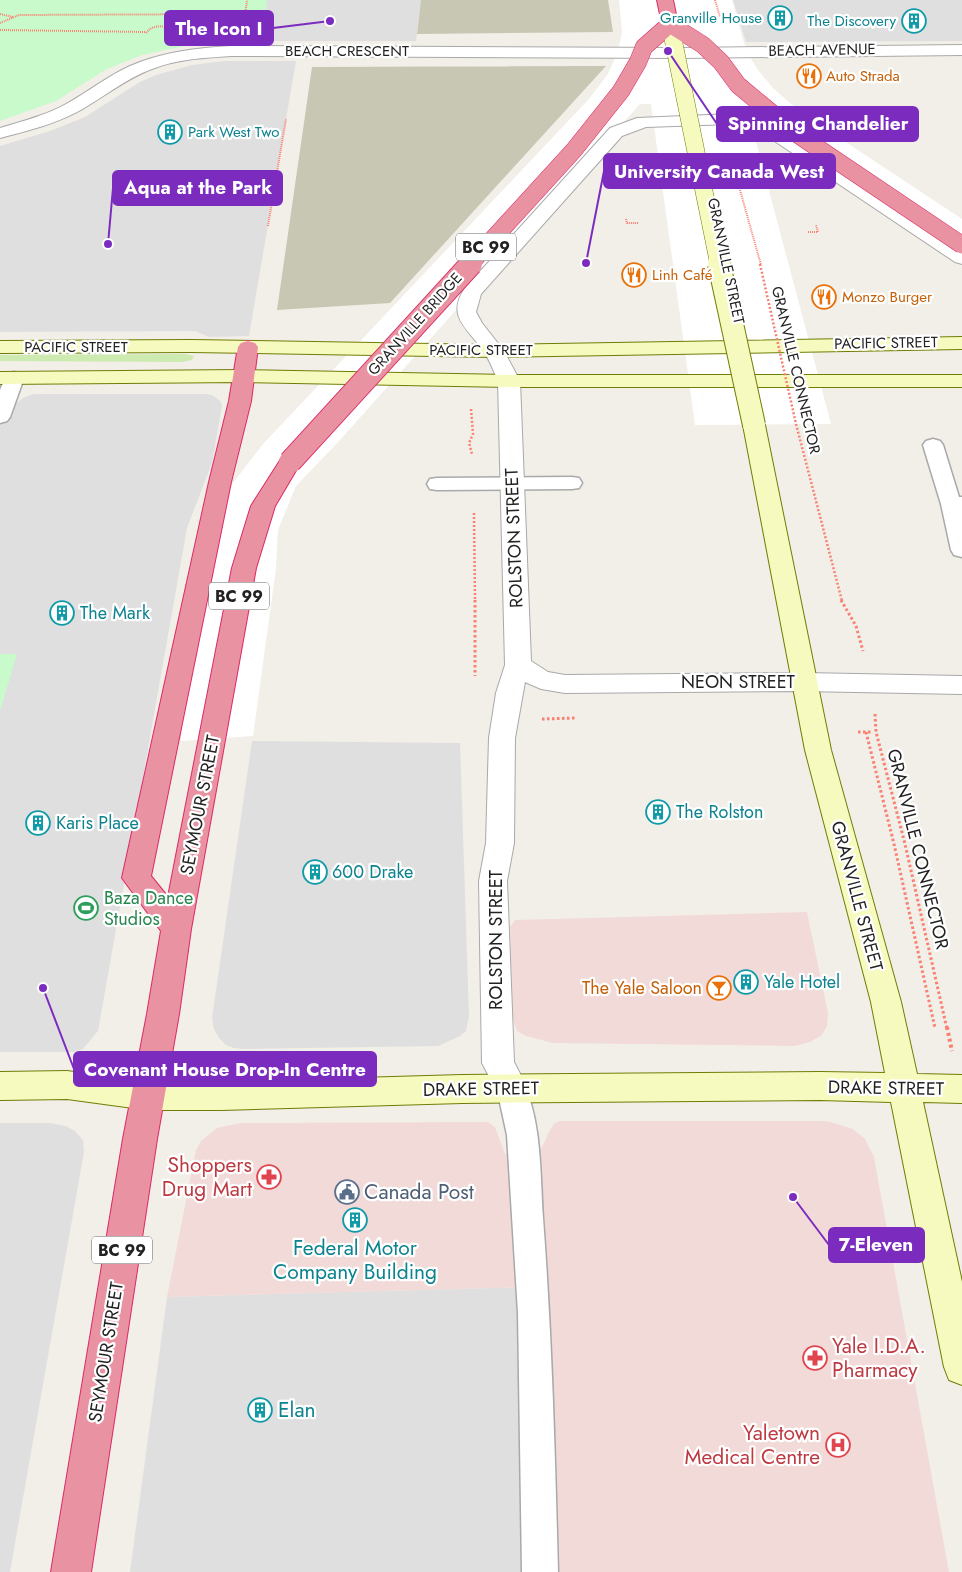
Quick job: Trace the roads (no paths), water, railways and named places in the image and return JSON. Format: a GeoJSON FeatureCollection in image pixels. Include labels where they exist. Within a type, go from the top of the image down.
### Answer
{"type":"FeatureCollection","features":[{"type":"Feature","properties":{"kind":"highway"},"geometry":{"type":"LineString","coordinates":[[666,0],[670,24],[702,45],[721,62],[738,85],[797,134],[962,245]]}},
{"type":"Feature","properties":{"kind":"highway","name":"GRANVILLE BRIDGE"},"geometry":{"type":"LineString","coordinates":[[290,462],[574,150],[621,91],[638,62],[644,47],[670,24]]}},
{"type":"Feature","properties":{"kind":"highway"},"geometry":{"type":"LineString","coordinates":[[176,929],[136,878],[220,482],[240,401],[248,347]]}},
{"type":"Feature","properties":{"kind":"highway","name":"SEYMOUR STREET"},"geometry":{"type":"LineString","coordinates":[[71,1572],[140,1138],[176,929],[244,568],[263,506],[290,462]]}},
{"type":"Feature","properties":{"kind":"main road","name":"GRANVILLE STREET"},"geometry":{"type":"LineString","coordinates":[[670,24],[697,162],[754,425],[803,682],[818,750],[886,1002],[962,1367]]}},
{"type":"Feature","properties":{"kind":"main road","name":"PACIFIC STREET"},"geometry":{"type":"LineString","coordinates":[[0,348],[248,347],[494,350],[962,342]]}},
{"type":"Feature","properties":{"kind":"main road","name":"PACIFIC STREET"},"geometry":{"type":"LineString","coordinates":[[7,378],[243,376],[509,380],[962,381]]}},
{"type":"Feature","properties":{"kind":"main road","name":"DRAKE STREET"},"geometry":{"type":"LineString","coordinates":[[0,1086],[67,1085],[148,1096],[512,1089],[820,1086],[962,1089]]}},
{"type":"Feature","properties":{"kind":"street","name":"GRANVILLE STREET"},"geometry":{"type":"LineString","coordinates":[[672,0],[744,345]]}},
{"type":"Feature","properties":{"kind":"street","name":"BEACH AVENUE"},"geometry":{"type":"LineString","coordinates":[[682,52],[962,50]]}},
{"type":"Feature","properties":{"kind":"street","name":"BEACH CRESCENT"},"geometry":{"type":"LineString","coordinates":[[0,133],[38,122],[67,110],[108,84],[138,69],[189,54],[231,51],[682,52]]}},
{"type":"Feature","properties":{"kind":"street"},"geometry":{"type":"LineString","coordinates":[[696,120],[733,119],[770,130],[962,258]]}},
{"type":"Feature","properties":{"kind":"street","name":"ROLSTON STREET"},"geometry":{"type":"LineString","coordinates":[[512,1089],[498,1063],[493,881],[500,843],[502,738],[509,693],[518,665],[509,380],[494,350],[473,325],[466,312],[467,303],[472,292],[616,132],[637,123],[696,120]]}},
{"type":"Feature","properties":{"kind":"street","name":"NEON STREET"},"geometry":{"type":"LineString","coordinates":[[518,665],[541,680],[565,684],[803,682],[962,685]]}},
{"type":"Feature","properties":{"kind":"lane"},"geometry":{"type":"LineString","coordinates":[[0,417],[7,378]]}},
{"type":"Feature","properties":{"kind":"lane"},"geometry":{"type":"LineString","coordinates":[[933,445],[956,504],[962,550]]}},
{"type":"Feature","properties":{"kind":"lane"},"geometry":{"type":"LineString","coordinates":[[437,484],[572,483]]}},
{"type":"Feature","properties":{"kind":"lane"},"geometry":{"type":"LineString","coordinates":[[512,1089],[522,1135],[534,1313],[540,1572]]}},
{"type":"Feature","properties":{"kind":"place","name":"Granville House"},"geometry":{"type":"Point","coordinates":[780,18]}},
{"type":"Feature","properties":{"kind":"place","name":"The Icon I"},"geometry":{"type":"Point","coordinates":[330,21]}},
{"type":"Feature","properties":{"kind":"place","name":"The Discovery"},"geometry":{"type":"Point","coordinates":[914,21]}},
{"type":"Feature","properties":{"kind":"place","name":"Spinning Chandelier"},"geometry":{"type":"Point","coordinates":[668,51]}},
{"type":"Feature","properties":{"kind":"place","name":"Auto Strada"},"geometry":{"type":"Point","coordinates":[809,76]}},
{"type":"Feature","properties":{"kind":"place","name":"Park West Two"},"geometry":{"type":"Point","coordinates":[170,132]}},
{"type":"Feature","properties":{"kind":"place","name":"Aqua at the Park"},"geometry":{"type":"Point","coordinates":[108,244]}},
{"type":"Feature","properties":{"kind":"place","name":"University Canada West"},"geometry":{"type":"Point","coordinates":[586,263]}},
{"type":"Feature","properties":{"kind":"place","name":"Linh Café"},"geometry":{"type":"Point","coordinates":[634,275]}},
{"type":"Feature","properties":{"kind":"place","name":"Monzo Burger"},"geometry":{"type":"Point","coordinates":[824,297]}},
{"type":"Feature","properties":{"kind":"place","name":"The Mark"},"geometry":{"type":"Point","coordinates":[62,613]}},
{"type":"Feature","properties":{"kind":"place","name":"The Rolston"},"geometry":{"type":"Point","coordinates":[658,812]}},
{"type":"Feature","properties":{"kind":"place","name":"Karis Place"},"geometry":{"type":"Point","coordinates":[38,823]}},
{"type":"Feature","properties":{"kind":"place","name":"600 Drake"},"geometry":{"type":"Point","coordinates":[315,872]}},
{"type":"Feature","properties":{"kind":"place","name":"Baza Dance Studios"},"geometry":{"type":"Point","coordinates":[86,908]}},
{"type":"Feature","properties":{"kind":"place","name":"Yale Hotel"},"geometry":{"type":"Point","coordinates":[746,982]}},
{"type":"Feature","properties":{"kind":"place","name":"Covenant House Drop-In Centre"},"geometry":{"type":"Point","coordinates":[43,988]}},
{"type":"Feature","properties":{"kind":"place","name":"The Yale Saloon"},"geometry":{"type":"Point","coordinates":[719,988]}},
{"type":"Feature","properties":{"kind":"place","name":"Shoppers Drug Mart"},"geometry":{"type":"Point","coordinates":[269,1177]}},
{"type":"Feature","properties":{"kind":"place","name":"Canada Post"},"geometry":{"type":"Point","coordinates":[347,1192]}},
{"type":"Feature","properties":{"kind":"place","name":"7-Eleven"},"geometry":{"type":"Point","coordinates":[793,1197]}},
{"type":"Feature","properties":{"kind":"place","name":"Federal Motor Company Building"},"geometry":{"type":"Point","coordinates":[355,1220]}},
{"type":"Feature","properties":{"kind":"place","name":"Yale I.D.A. Pharmacy"},"geometry":{"type":"Point","coordinates":[815,1358]}},
{"type":"Feature","properties":{"kind":"place","name":"Elan"},"geometry":{"type":"Point","coordinates":[260,1410]}},
{"type":"Feature","properties":{"kind":"place","name":"Yaletown Medical Centre"},"geometry":{"type":"Point","coordinates":[838,1445]}}]}
